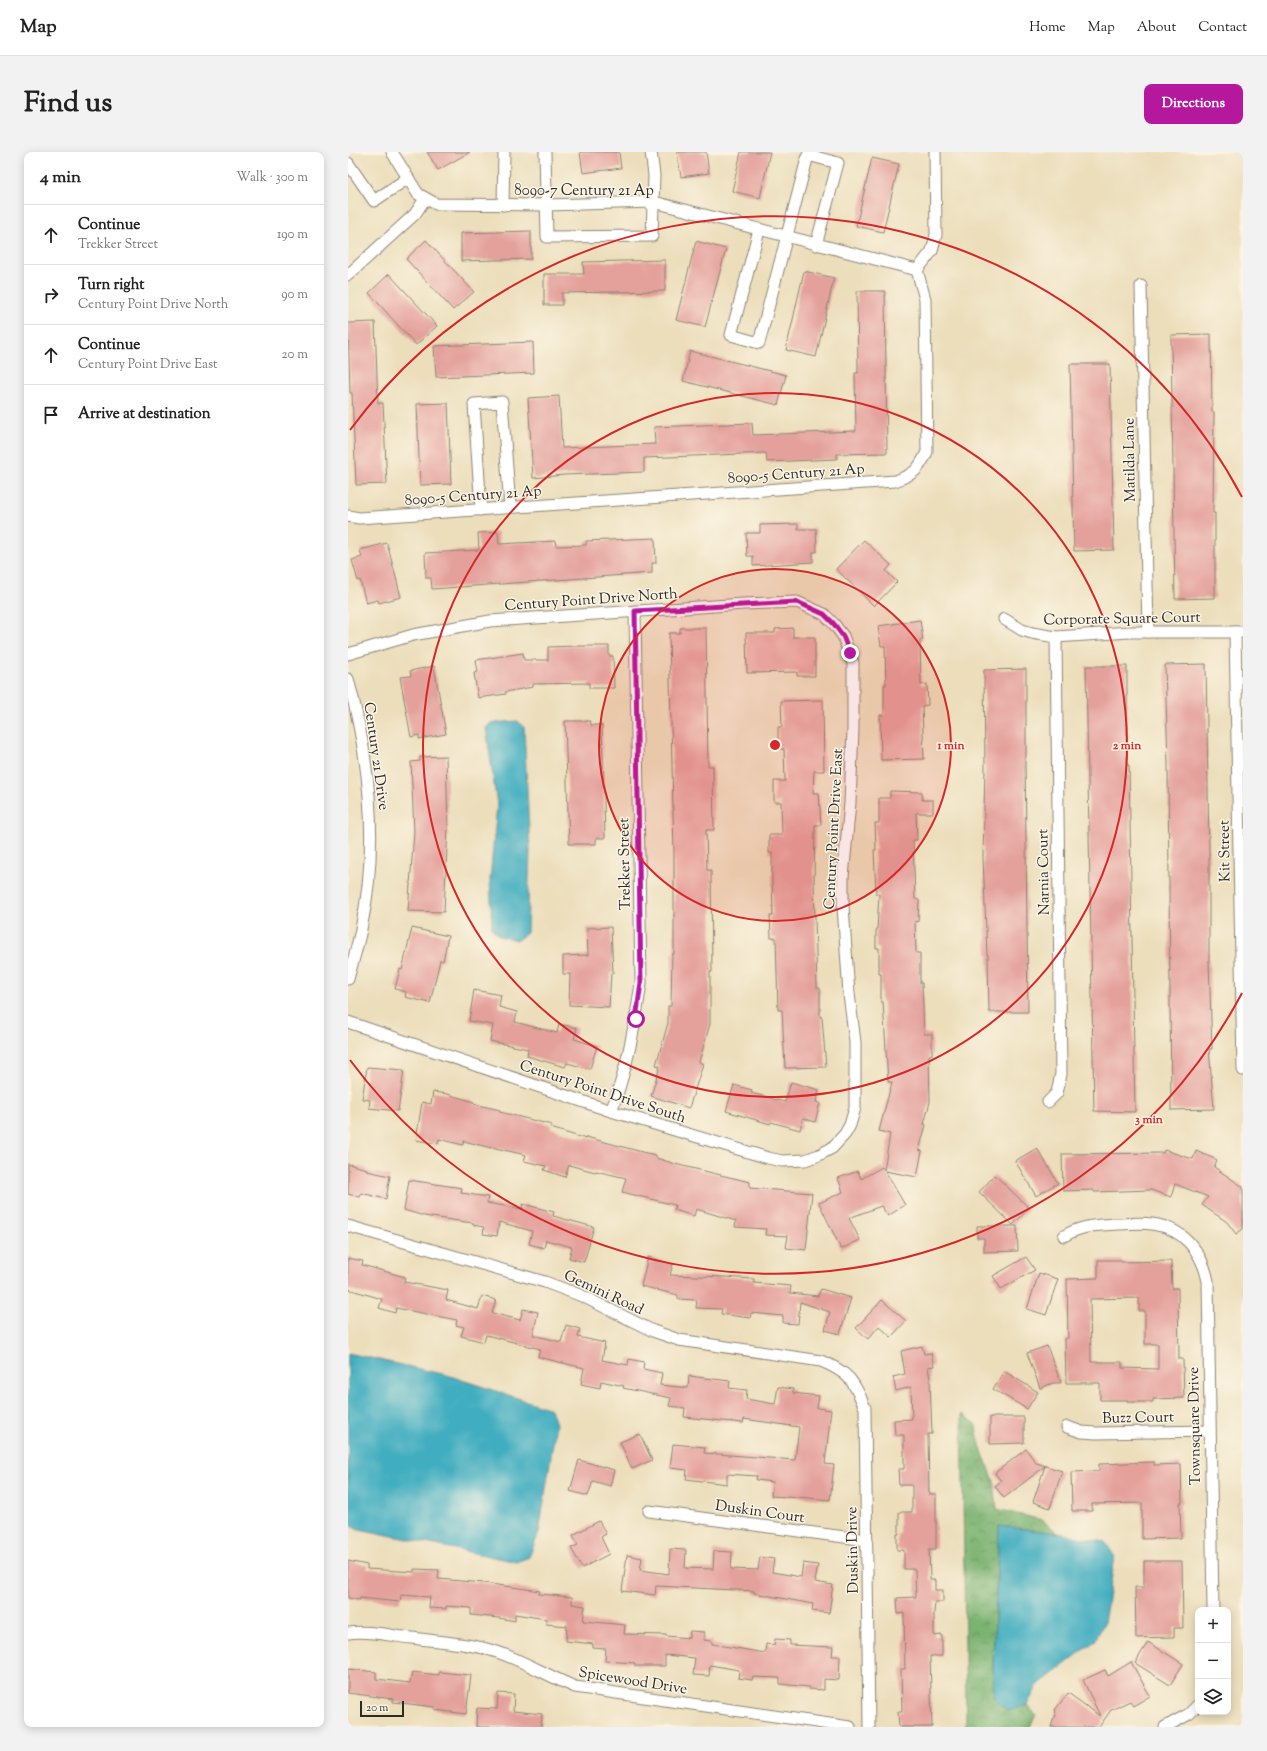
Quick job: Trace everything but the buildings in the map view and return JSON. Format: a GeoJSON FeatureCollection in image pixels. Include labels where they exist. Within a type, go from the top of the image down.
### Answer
{"type":"FeatureCollection","features":[{"type":"Feature","properties":{"kind":"street"},"geometry":{"type":"LineString","coordinates":[[348,275],[415,214],[425,199],[418,194],[392,152]]}},
{"type":"Feature","properties":{"kind":"street"},"geometry":{"type":"LineString","coordinates":[[503,205],[504,152]]}},
{"type":"Feature","properties":{"kind":"street"},"geometry":{"type":"LineString","coordinates":[[545,152],[547,237],[652,236],[654,175],[651,152]]}},
{"type":"Feature","properties":{"kind":"street"},"geometry":{"type":"LineString","coordinates":[[917,270],[932,251],[936,235],[935,152]]}},
{"type":"Feature","properties":{"kind":"street"},"geometry":{"type":"LineString","coordinates":[[759,230],[731,335],[759,343],[808,155],[838,163],[816,245]]}},
{"type":"Feature","properties":{"kind":"street"},"geometry":{"type":"LineString","coordinates":[[348,163],[374,201],[408,178]]}},
{"type":"Feature","properties":{"kind":"street","name":"8090-7 Century 21 Ap"},"geometry":{"type":"LineString","coordinates":[[425,199],[436,204],[503,205],[654,202],[787,238],[917,270]]}},
{"type":"Feature","properties":{"kind":"street","name":"8090-5 Century 21 Ap"},"geometry":{"type":"LineString","coordinates":[[348,516],[359,518],[895,481],[910,476],[919,468],[927,452],[925,299],[917,270]]}},
{"type":"Feature","properties":{"kind":"street","name":"Matilda Lane"},"geometry":{"type":"LineString","coordinates":[[1141,286],[1148,632]]}},
{"type":"Feature","properties":{"kind":"street"},"geometry":{"type":"LineString","coordinates":[[481,510],[474,404],[502,402],[510,507]]}},
{"type":"Feature","properties":{"kind":"street","name":"Century Point Drive North"},"geometry":{"type":"LineString","coordinates":[[348,654],[413,635],[475,623],[635,611],[797,602],[824,614],[834,624]]}},
{"type":"Feature","properties":{"kind":"street","name":"Trekker Street"},"geometry":{"type":"LineString","coordinates":[[611,1112],[636,1019],[641,983],[635,611]]}},
{"type":"Feature","properties":{"kind":"street","name":"Corporate Square Court"},"geometry":{"type":"LineString","coordinates":[[1004,619],[1022,630],[1056,637],[1148,632],[1239,632]]}},
{"type":"Feature","properties":{"kind":"street","name":"Century Point Drive East"},"geometry":{"type":"LineString","coordinates":[[834,624],[843,636],[852,663],[853,729],[850,803],[843,877],[843,906],[849,994],[855,1042],[856,1097],[855,1108],[850,1125],[845,1134]]}},
{"type":"Feature","properties":{"kind":"street","name":"Kit Street"},"geometry":{"type":"LineString","coordinates":[[1239,632],[1243,1070]]}},
{"type":"Feature","properties":{"kind":"street","name":"Narnia Court"},"geometry":{"type":"LineString","coordinates":[[1048,1102],[1057,1093],[1061,1074],[1056,637]]}},
{"type":"Feature","properties":{"kind":"street","name":"Century 21 Drive"},"geometry":{"type":"LineString","coordinates":[[348,679],[355,704],[364,753],[369,789],[371,834],[368,883],[362,929],[348,979]]}},
{"type":"Feature","properties":{"kind":"street","name":"Century Point Drive South"},"geometry":{"type":"LineString","coordinates":[[348,1022],[611,1112],[768,1158],[782,1161],[805,1160],[832,1148],[845,1134]]}},
{"type":"Feature","properties":{"kind":"street","name":"Townsquare Drive"},"geometry":{"type":"LineString","coordinates":[[1064,1236],[1083,1226],[1151,1224],[1168,1227],[1181,1235],[1192,1246],[1205,1268],[1208,1281],[1209,1431],[1213,1607]]}},
{"type":"Feature","properties":{"kind":"street","name":"Gemini Road"},"geometry":{"type":"LineString","coordinates":[[348,1226],[545,1282],[582,1296],[653,1332],[679,1340],[821,1361],[837,1367],[849,1376]]}},
{"type":"Feature","properties":{"kind":"street","name":"Duskin Drive"},"geometry":{"type":"LineString","coordinates":[[849,1376],[857,1389],[865,1408],[869,1727]]}},
{"type":"Feature","properties":{"kind":"street","name":"Buzz Court"},"geometry":{"type":"LineString","coordinates":[[1067,1427],[1082,1432],[1096,1433],[1209,1431]]}},
{"type":"Feature","properties":{"kind":"street","name":"Duskin Court"},"geometry":{"type":"LineString","coordinates":[[649,1511],[867,1540]]}},
{"type":"Feature","properties":{"kind":"street","name":"Spicewood Drive"},"geometry":{"type":"LineString","coordinates":[[348,1632],[372,1633],[472,1646],[496,1652],[521,1661],[551,1678],[575,1688],[850,1727]]}},
{"type":"Feature","properties":{"kind":"street"},"geometry":{"type":"LineString","coordinates":[[1165,1727],[1189,1714],[1195,1708]]}},
{"type":"Feature","properties":{"kind":"green space"},"geometry":{"type":"Polygon","coordinates":[[[962,1414],[975,1423],[981,1449],[994,1481],[997,1509],[1042,1520],[1058,1533],[999,1526],[993,1665],[994,1697],[1007,1711],[1027,1705],[1036,1715],[1030,1727],[966,1727],[962,1414]]]}},
{"type":"Feature","properties":{"kind":"water"},"geometry":{"type":"Polygon","coordinates":[[[518,721],[524,727],[530,851],[527,933],[517,940],[499,936],[492,928],[490,879],[497,805],[486,728],[491,723],[518,721]]]}},
{"type":"Feature","properties":{"kind":"water"},"geometry":{"type":"Polygon","coordinates":[[[348,1353],[447,1375],[551,1409],[556,1424],[539,1533],[529,1557],[517,1562],[354,1528],[348,1522],[348,1353]]]}},
{"type":"Feature","properties":{"kind":"water"},"geometry":{"type":"Polygon","coordinates":[[[999,1526],[1058,1533],[1105,1542],[1115,1557],[1104,1623],[1095,1641],[1038,1685],[1027,1705],[1007,1711],[994,1697],[993,1665],[999,1526]]]}},
{"type":"Feature","properties":{"kind":"route"},"geometry":{"type":"LineString","coordinates":[[636,1019],[641,983],[635,611],[797,602],[824,614],[843,636],[850,653]]}}]}
